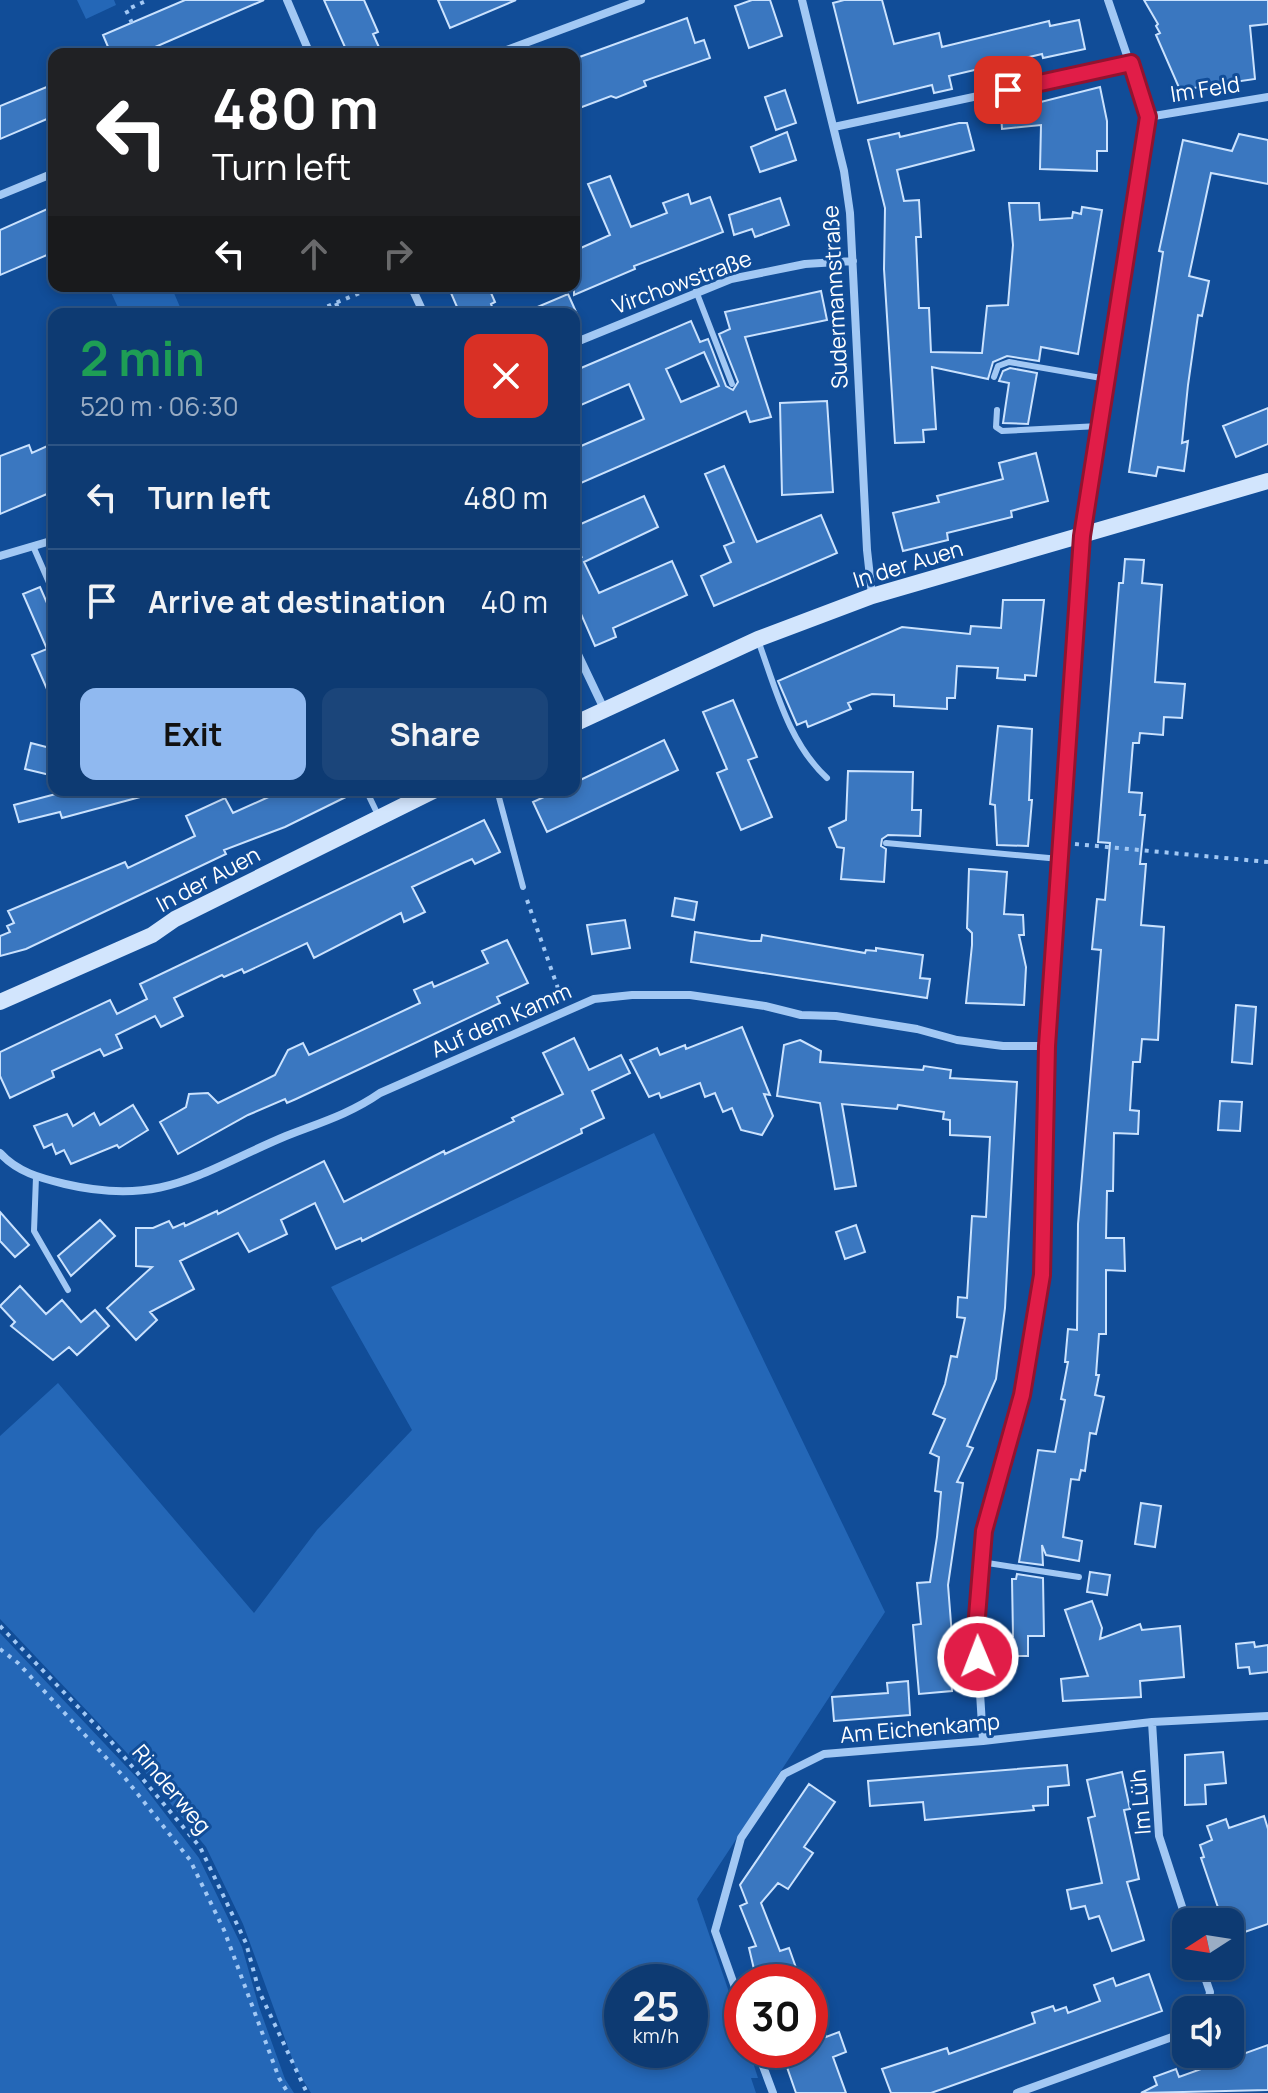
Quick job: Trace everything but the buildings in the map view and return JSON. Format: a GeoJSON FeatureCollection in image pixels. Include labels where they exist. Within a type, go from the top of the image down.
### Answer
{"type":"FeatureCollection","features":[{"type":"Feature","properties":{"kind":"street"},"geometry":{"type":"LineString","coordinates":[[287,0],[307,48]]}},
{"type":"Feature","properties":{"kind":"street"},"geometry":{"type":"LineString","coordinates":[[512,48],[641,0]]}},
{"type":"Feature","properties":{"kind":"street","name":"Sudermannstraße"},"geometry":{"type":"LineString","coordinates":[[802,0],[834,127],[848,199],[872,596]]}},
{"type":"Feature","properties":{"kind":"street","name":"Im Feld"},"geometry":{"type":"LineString","coordinates":[[983,1741],[976,1629],[984,1531],[1022,1395],[1042,1275],[1047,1046],[1082,536],[1148,117],[1108,0]]}},
{"type":"Feature","properties":{"kind":"street"},"geometry":{"type":"LineString","coordinates":[[834,127],[1131,63]]}},
{"type":"Feature","properties":{"kind":"street","name":"Im Feld"},"geometry":{"type":"LineString","coordinates":[[1148,117],[1268,97]]}},
{"type":"Feature","properties":{"kind":"street"},"geometry":{"type":"LineString","coordinates":[[0,195],[48,175]]}},
{"type":"Feature","properties":{"kind":"street","name":"Virchowstraße"},"geometry":{"type":"LineString","coordinates":[[580,340],[696,291],[766,270],[853,261]]}},
{"type":"Feature","properties":{"kind":"street","name":"In der Auen"},"geometry":{"type":"LineString","coordinates":[[580,721],[758,639],[872,596],[1268,481]]}},
{"type":"Feature","properties":{"kind":"street"},"geometry":{"type":"LineString","coordinates":[[0,556],[48,542]]}},
{"type":"Feature","properties":{"kind":"street"},"geometry":{"type":"LineString","coordinates":[[580,659],[604,709]]}},
{"type":"Feature","properties":{"kind":"street","name":"In der Auen"},"geometry":{"type":"LineString","coordinates":[[0,1002],[152,935],[189,912],[423,796]]}},
{"type":"Feature","properties":{"kind":"street","name":"Auf dem Kamm"},"geometry":{"type":"LineString","coordinates":[[0,1153],[10,1163],[36,1177],[121,1192],[152,1191],[188,1181],[289,1135],[316,1128],[358,1108],[380,1093],[594,999],[690,995],[765,1006],[801,1015],[836,1016],[917,1029],[957,1040],[1003,1046],[1047,1046]]}},
{"type":"Feature","properties":{"kind":"street","name":"Am Eichenkamp"},"geometry":{"type":"LineString","coordinates":[[727,1964],[715,1931],[741,1838],[784,1774],[824,1754],[983,1741],[1152,1722],[1268,1716]]}},
{"type":"Feature","properties":{"kind":"street","name":"Im Lüh"},"geometry":{"type":"LineString","coordinates":[[1152,1722],[1159,1836],[1182,1908]]}},
{"type":"Feature","properties":{"kind":"street"},"geometry":{"type":"LineString","coordinates":[[1017,2093],[1172,2037]]}},
{"type":"Feature","properties":{"kind":"street"},"geometry":{"type":"LineString","coordinates":[[764,2068],[773,2093]]}},
{"type":"Feature","properties":{"kind":"lane"},"geometry":{"type":"LineString","coordinates":[[696,291],[732,384]]}},
{"type":"Feature","properties":{"kind":"lane"},"geometry":{"type":"LineString","coordinates":[[994,377],[998,366],[1009,362],[1107,379]]}},
{"type":"Feature","properties":{"kind":"lane"},"geometry":{"type":"LineString","coordinates":[[997,410],[996,427],[1002,431],[1099,426]]}},
{"type":"Feature","properties":{"kind":"lane"},"geometry":{"type":"LineString","coordinates":[[33,546],[48,580]]}},
{"type":"Feature","properties":{"kind":"lane"},"geometry":{"type":"LineString","coordinates":[[758,639],[789,724],[809,761],[827,778]]}},
{"type":"Feature","properties":{"kind":"lane"},"geometry":{"type":"LineString","coordinates":[[369,796],[379,817]]}},
{"type":"Feature","properties":{"kind":"lane"},"geometry":{"type":"LineString","coordinates":[[499,796],[523,887]]}},
{"type":"Feature","properties":{"kind":"lane"},"geometry":{"type":"LineString","coordinates":[[886,843],[1060,859]]}},
{"type":"Feature","properties":{"kind":"lane"},"geometry":{"type":"LineString","coordinates":[[36,1177],[34,1231],[68,1290]]}},
{"type":"Feature","properties":{"kind":"lane"},"geometry":{"type":"LineString","coordinates":[[981,1562],[1079,1577]]}},
{"type":"Feature","properties":{"kind":"path"},"geometry":{"type":"LineString","coordinates":[[132,23],[126,10],[148,0]]}},
{"type":"Feature","properties":{"kind":"path"},"geometry":{"type":"LineString","coordinates":[[324,308],[362,292]]}},
{"type":"Feature","properties":{"kind":"path"},"geometry":{"type":"LineString","coordinates":[[336,303],[338,308]]}},
{"type":"Feature","properties":{"kind":"path"},"geometry":{"type":"LineString","coordinates":[[1061,843],[1268,862]]}},
{"type":"Feature","properties":{"kind":"path"},"geometry":{"type":"LineString","coordinates":[[523,887],[557,990],[568,1010]]}},
{"type":"Feature","properties":{"kind":"path","name":"Rinderweg"},"geometry":{"type":"LineString","coordinates":[[0,1626],[109,1739],[200,1847],[246,1943],[259,1991],[307,2093]]}},
{"type":"Feature","properties":{"kind":"path"},"geometry":{"type":"LineString","coordinates":[[0,1649],[18,1663],[125,1778],[190,1860],[224,1930],[279,2078],[288,2093]]}},
{"type":"Feature","properties":{"kind":"shaded area"},"geometry":{"type":"Polygon","coordinates":[[[77,0],[114,0],[116,5],[86,19],[77,0]]]}},
{"type":"Feature","properties":{"kind":"shaded area"},"geometry":{"type":"Polygon","coordinates":[[[111,292],[174,292],[180,307],[178,308],[118,308],[111,292]]]}},
{"type":"Feature","properties":{"kind":"shaded area"},"geometry":{"type":"Polygon","coordinates":[[[654,1133],[885,1612],[697,1899],[724,1978],[724,2068],[755,2068],[758,2078],[751,2078],[756,2093],[311,2093],[296,2069],[243,1924],[206,1847],[145,1772],[0,1619],[0,1436],[58,1383],[254,1613],[317,1530],[412,1430],[331,1287],[654,1133]]]}},
{"type":"Feature","properties":{"kind":"shaded area"},"geometry":{"type":"Polygon","coordinates":[[[0,1633],[140,1781],[199,1858],[242,1947],[259,2007],[285,2079],[294,2093],[0,2093],[0,1633]]]}},
{"type":"Feature","properties":{"kind":"route"},"geometry":{"type":"LineString","coordinates":[[978,1657],[976,1629],[984,1531],[1022,1395],[1042,1275],[1047,1046],[1082,536],[1148,117],[1131,63],[1008,90]]}}]}
